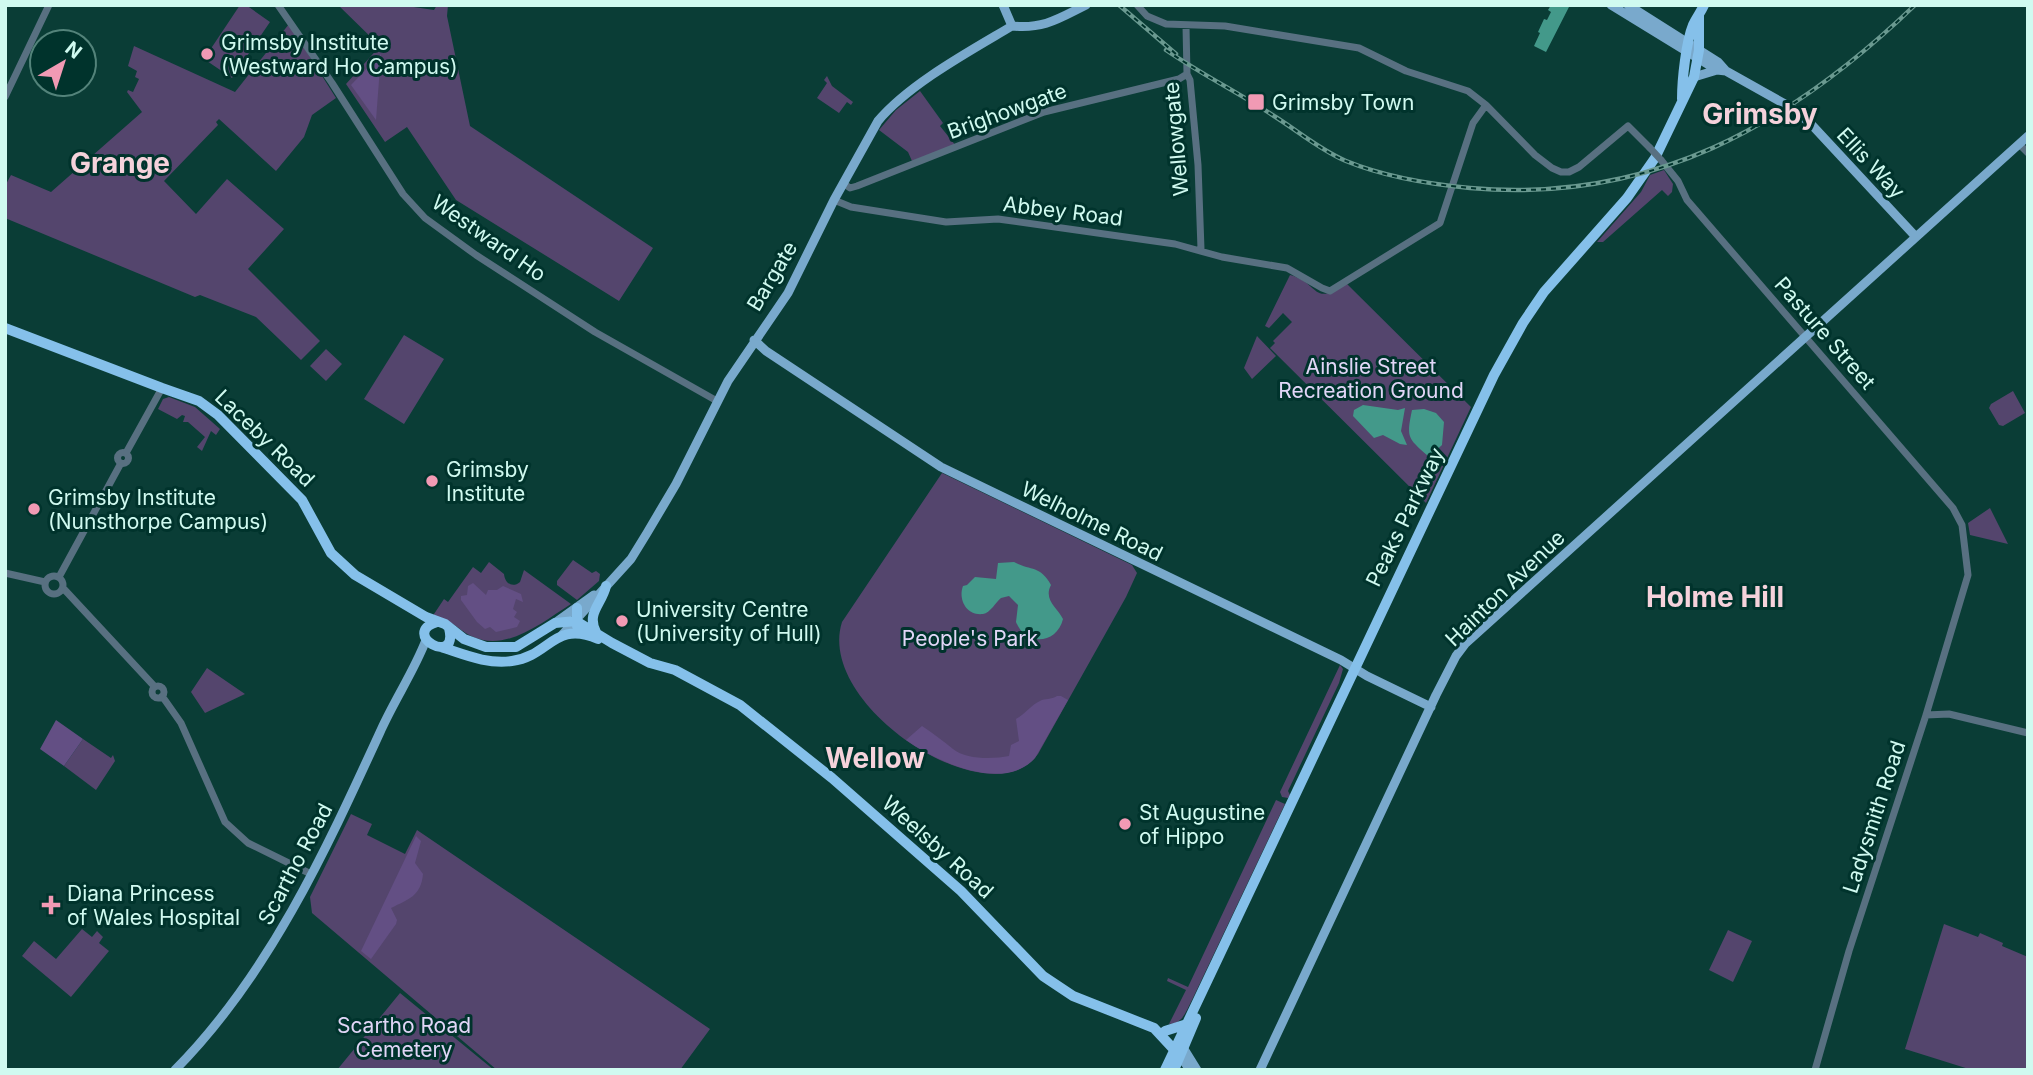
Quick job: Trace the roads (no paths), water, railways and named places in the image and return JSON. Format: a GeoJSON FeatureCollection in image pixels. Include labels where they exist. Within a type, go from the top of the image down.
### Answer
{"type":"FeatureCollection","features":[{"type":"Feature","properties":{"kind":"highway","name":"Peaks Parkway"},"geometry":{"type":"LineString","coordinates":[[1682,99],[1693,25],[1702,10]]}},
{"type":"Feature","properties":{"kind":"highway","name":"Peaks Parkway"},"geometry":{"type":"LineString","coordinates":[[1165,1070],[1179,1049],[1294,797],[1494,375],[1523,323],[1552,284],[1638,184],[1661,146],[1694,77],[1702,10]]}},
{"type":"Feature","properties":{"kind":"highway","name":"Laceby Road"},"geometry":{"type":"LineString","coordinates":[[5,328],[210,407],[302,500],[327,546],[340,562],[411,612],[426,635]]}},
{"type":"Feature","properties":{"kind":"highway"},"geometry":{"type":"LineString","coordinates":[[596,633],[591,622],[592,616],[606,586]]}},
{"type":"Feature","properties":{"kind":"highway","name":"Laceby Road"},"geometry":{"type":"LineString","coordinates":[[383,593],[437,622]]}},
{"type":"Feature","properties":{"kind":"highway"},"geometry":{"type":"LineString","coordinates":[[577,608],[576,621],[584,634]]}},
{"type":"Feature","properties":{"kind":"highway"},"geometry":{"type":"LineString","coordinates":[[555,623],[576,621]]}},
{"type":"Feature","properties":{"kind":"highway","name":"Weelsby Road"},"geometry":{"type":"LineString","coordinates":[[576,621],[650,663],[675,670],[740,705],[832,778],[961,891],[1044,976],[1073,996],[1154,1028],[1179,1049]]}},
{"type":"Feature","properties":{"kind":"highway"},"geometry":{"type":"LineString","coordinates":[[437,622],[449,628],[450,640],[438,647],[426,635],[431,623],[437,622]]}},
{"type":"Feature","properties":{"kind":"highway","name":"Bargate"},"geometry":{"type":"LineString","coordinates":[[449,628],[464,639],[486,647],[516,647],[555,623]]}},
{"type":"Feature","properties":{"kind":"highway","name":"Weelsby Road"},"geometry":{"type":"LineString","coordinates":[[562,635],[584,634],[612,643]]}},
{"type":"Feature","properties":{"kind":"highway","name":"Bargate"},"geometry":{"type":"LineString","coordinates":[[438,647],[500,662],[522,659],[562,635]]}},
{"type":"Feature","properties":{"kind":"highway"},"geometry":{"type":"LineString","coordinates":[[534,638],[542,648]]}},
{"type":"Feature","properties":{"kind":"highway","name":"Peaks Parkway"},"geometry":{"type":"LineString","coordinates":[[1174,1070],[1187,1024],[1209,981]]}},
{"type":"Feature","properties":{"kind":"highway"},"geometry":{"type":"LineString","coordinates":[[1154,1028],[1166,1031],[1187,1024]]}},
{"type":"Feature","properties":{"kind":"highway"},"geometry":{"type":"LineString","coordinates":[[1166,1031],[1179,1049]]}},
{"type":"Feature","properties":{"kind":"main road"},"geometry":{"type":"LineString","coordinates":[[1003,5],[1012,26],[1032,28],[1086,5]]}},
{"type":"Feature","properties":{"kind":"main road"},"geometry":{"type":"LineString","coordinates":[[1611,5],[1673,38]]}},
{"type":"Feature","properties":{"kind":"main road"},"geometry":{"type":"LineString","coordinates":[[1628,5],[1673,38]]}},
{"type":"Feature","properties":{"kind":"main road"},"geometry":{"type":"LineString","coordinates":[[1673,38],[1693,25]]}},
{"type":"Feature","properties":{"kind":"main road","name":"Bargate"},"geometry":{"type":"LineString","coordinates":[[562,635],[631,559],[654,522],[717,401],[754,340],[788,293],[868,136],[887,111],[921,84],[1012,26]]}},
{"type":"Feature","properties":{"kind":"main road","name":"Ellis Way"},"geometry":{"type":"LineString","coordinates":[[1673,38],[1698,54],[1718,62],[1722,70],[1792,108],[1811,124],[1916,237]]}},
{"type":"Feature","properties":{"kind":"main road"},"geometry":{"type":"LineString","coordinates":[[1694,77],[1722,70]]}},
{"type":"Feature","properties":{"kind":"main road","name":"Hainton Avenue"},"geometry":{"type":"LineString","coordinates":[[1260,1070],[1431,706],[1456,656],[1465,644],[2028,136]]}},
{"type":"Feature","properties":{"kind":"main road","name":"Welholme Road"},"geometry":{"type":"LineString","coordinates":[[754,340],[766,351],[941,467],[1431,706]]}},
{"type":"Feature","properties":{"kind":"main road","name":"Bargate"},"geometry":{"type":"LineString","coordinates":[[555,623],[606,586]]}},
{"type":"Feature","properties":{"kind":"main road","name":"Scartho Road"},"geometry":{"type":"LineString","coordinates":[[175,1070],[243,988],[272,945],[311,874],[384,723],[419,658],[426,635]]}},
{"type":"Feature","properties":{"kind":"main road","name":"Scartho Road"},"geometry":{"type":"LineString","coordinates":[[419,658],[438,647]]}},
{"type":"Feature","properties":{"kind":"main road","name":"Weelsby Road"},"geometry":{"type":"LineString","coordinates":[[1179,1049],[1190,1070]]}},
{"type":"Feature","properties":{"kind":"main road","name":"Weelsby Road"},"geometry":{"type":"LineString","coordinates":[[1179,1049],[1197,1070]]}},
{"type":"Feature","properties":{"kind":"street"},"geometry":{"type":"LineString","coordinates":[[5,97],[49,5]]}},
{"type":"Feature","properties":{"kind":"street","name":"Westward Ho"},"geometry":{"type":"LineString","coordinates":[[278,5],[403,194],[425,218],[476,255],[596,332],[717,401]]}},
{"type":"Feature","properties":{"kind":"street"},"geometry":{"type":"LineString","coordinates":[[1138,5],[1153,20],[1166,24],[1225,26],[1359,48],[1406,71],[1468,91],[1486,105]]}},
{"type":"Feature","properties":{"kind":"street","name":"Wellowgate"},"geometry":{"type":"LineString","coordinates":[[1186,26],[1187,74],[1190,80],[1198,160],[1201,249]]}},
{"type":"Feature","properties":{"kind":"street","name":"Brighowgate"},"geometry":{"type":"LineString","coordinates":[[843,183],[850,188],[857,187],[1044,112],[1179,79],[1187,74]]}},
{"type":"Feature","properties":{"kind":"street","name":"Pasture Street"},"geometry":{"type":"LineString","coordinates":[[1486,105],[1552,169],[1570,172],[1628,126],[1661,160],[1679,183],[1687,200],[1958,514],[1962,525],[1968,575]]}},
{"type":"Feature","properties":{"kind":"street","name":"Abbey Road"},"geometry":{"type":"LineString","coordinates":[[834,200],[851,207],[946,222],[998,219],[1175,244],[1201,249],[1222,257],[1287,268],[1330,291],[1440,223],[1473,122],[1486,105]]}},
{"type":"Feature","properties":{"kind":"street"},"geometry":{"type":"LineString","coordinates":[[2019,144],[2028,153]]}},
{"type":"Feature","properties":{"kind":"street"},"geometry":{"type":"LineString","coordinates":[[59,577],[121,463],[118,456],[126,453],[162,388]]}},
{"type":"Feature","properties":{"kind":"street"},"geometry":{"type":"LineString","coordinates":[[5,573],[45,582]]}},
{"type":"Feature","properties":{"kind":"street","name":"Ladysmith Road"},"geometry":{"type":"LineString","coordinates":[[1815,1070],[1849,951],[1926,715],[1968,575]]}},
{"type":"Feature","properties":{"kind":"street"},"geometry":{"type":"LineString","coordinates":[[63,588],[57,594],[50,593],[45,589],[45,582],[51,576],[59,577],[63,588],[155,687],[153,695],[158,698],[162,696],[181,723],[225,821],[248,843],[311,874]]}},
{"type":"Feature","properties":{"kind":"street"},"geometry":{"type":"LineString","coordinates":[[1926,715],[1949,714],[2028,733]]}},
{"type":"Feature","properties":{"kind":"railway"},"geometry":{"type":"LineString","coordinates":[[1119,5],[1176,54]]}},
{"type":"Feature","properties":{"kind":"railway"},"geometry":{"type":"LineString","coordinates":[[1166,50],[1336,157],[1361,167],[1391,176],[1438,184],[1536,190],[1598,183],[1657,169],[1713,148],[1766,120],[1818,87],[1915,5]]}},
{"type":"Feature","properties":{"kind":"place","name":"Grimsby Institute (Westward Ho Campus)"},"geometry":{"type":"Point","coordinates":[207,54]}},
{"type":"Feature","properties":{"kind":"place","name":"Grimsby Town"},"geometry":{"type":"Point","coordinates":[1256,102]}},
{"type":"Feature","properties":{"kind":"place","name":"Grimsby Institute"},"geometry":{"type":"Point","coordinates":[432,481]}},
{"type":"Feature","properties":{"kind":"place","name":"Grimsby Institute (Nunsthorpe Campus)"},"geometry":{"type":"Point","coordinates":[34,509]}},
{"type":"Feature","properties":{"kind":"place","name":"University Centre (University of Hull)"},"geometry":{"type":"Point","coordinates":[622,621]}},
{"type":"Feature","properties":{"kind":"place","name":"St Augustine of Hippo"},"geometry":{"type":"Point","coordinates":[1125,824]}},
{"type":"Feature","properties":{"kind":"place","name":"Diana Princess of Wales Hospital"},"geometry":{"type":"Point","coordinates":[51,905]}},
{"type":"Feature","properties":{"kind":"district","name":"Grimsby"},"geometry":{"type":"Point","coordinates":[1760,114]}},
{"type":"Feature","properties":{"kind":"district","name":"Grange"},"geometry":{"type":"Point","coordinates":[120,163]}},
{"type":"Feature","properties":{"kind":"district","name":"Holme Hill"},"geometry":{"type":"Point","coordinates":[1715,597]}},
{"type":"Feature","properties":{"kind":"district","name":"Wellow"},"geometry":{"type":"Point","coordinates":[875,758]}},
{"type":"Feature","properties":{"kind":"park label","name":"Ainslie Street Recreation Ground"},"geometry":{"type":"Point","coordinates":[1371,378]}},
{"type":"Feature","properties":{"kind":"park label","name":"People's Park"},"geometry":{"type":"Point","coordinates":[970,638]}},
{"type":"Feature","properties":{"kind":"park label","name":"Scartho Road Cemetery"},"geometry":{"type":"Point","coordinates":[404,1037]}}]}
